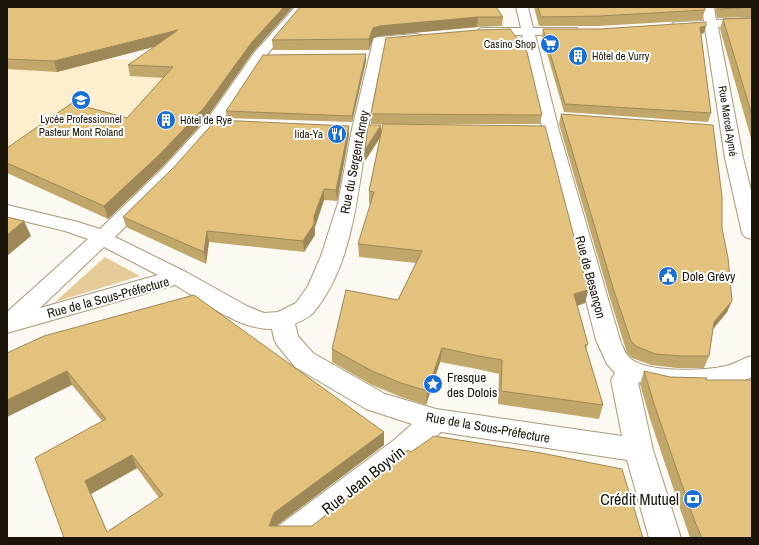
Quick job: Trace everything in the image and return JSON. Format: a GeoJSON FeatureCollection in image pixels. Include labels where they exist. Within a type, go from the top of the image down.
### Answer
{"type":"FeatureCollection","features":[{"type":"Feature","properties":{"kind":"street"},"geometry":{"type":"LineString","coordinates":[[7,325],[102,238],[221,123],[301,7]]}},
{"type":"Feature","properties":{"kind":"street","name":"Rue de Besançon"},"geometry":{"type":"LineString","coordinates":[[522,7],[529,31],[549,124],[608,340],[615,357],[622,366],[630,370]]}},
{"type":"Feature","properties":{"kind":"street","name":"Rue Marcel Aymé"},"geometry":{"type":"LineString","coordinates":[[708,7],[722,130],[734,158],[752,233]]}},
{"type":"Feature","properties":{"kind":"street"},"geometry":{"type":"LineString","coordinates":[[669,27],[752,22]]}},
{"type":"Feature","properties":{"kind":"street"},"geometry":{"type":"LineString","coordinates":[[470,33],[582,31]]}},
{"type":"Feature","properties":{"kind":"street","name":"Rue du Sergent Arney"},"geometry":{"type":"LineString","coordinates":[[282,320],[304,309],[318,287],[332,256],[348,203],[361,129],[367,55],[379,41],[424,37]]}},
{"type":"Feature","properties":{"kind":"street"},"geometry":{"type":"LineString","coordinates":[[7,211],[71,226],[102,238],[178,278]]}},
{"type":"Feature","properties":{"kind":"street","name":"Rue de la Sous-Préfecture"},"geometry":{"type":"LineString","coordinates":[[7,325],[178,278],[239,312],[256,319],[262,321],[282,320],[286,339],[304,360],[376,402],[436,420],[639,450]]}},
{"type":"Feature","properties":{"kind":"street"},"geometry":{"type":"LineString","coordinates":[[665,538],[639,450],[624,380],[630,370],[650,377],[716,377],[730,375],[752,365]]}},
{"type":"Feature","properties":{"kind":"street","name":"Rue Jean Boyvin"},"geometry":{"type":"LineString","coordinates":[[288,538],[404,448],[436,420]]}},
{"type":"Feature","properties":{"kind":"shaded area","name":"Lycée Professionnel Pasteur Mont Roland"},"geometry":{"type":"Polygon","coordinates":[[[7,37],[76,57],[177,62],[128,131],[7,155],[7,37]]]}},
{"type":"Feature","properties":{"kind":"shaded area"},"geometry":{"type":"Polygon","coordinates":[[[105,257],[140,276],[55,302],[105,257]]]}},
{"type":"Feature","properties":{"kind":"building"},"geometry":{"type":"Polygon","coordinates":[[[7,7],[284,7],[252,42],[204,108],[159,155],[104,206],[7,163],[7,148],[72,103],[127,118],[173,67],[128,65],[178,30],[54,61],[7,59],[7,7]]]}},
{"type":"Feature","properties":{"kind":"building"},"geometry":{"type":"Polygon","coordinates":[[[300,7],[496,7],[503,17],[478,17],[379,26],[373,28],[369,39],[272,40],[300,7]]]}},
{"type":"Feature","properties":{"kind":"building"},"geometry":{"type":"Polygon","coordinates":[[[538,7],[705,7],[705,10],[600,16],[541,17],[538,7]]]}},
{"type":"Feature","properties":{"kind":"building"},"geometry":{"type":"Polygon","coordinates":[[[720,7],[752,7],[720,9],[720,7]]]}},
{"type":"Feature","properties":{"kind":"building"},"geometry":{"type":"Polygon","coordinates":[[[752,18],[752,115],[723,19],[752,18]]]}},
{"type":"Feature","properties":{"kind":"building"},"geometry":{"type":"Polygon","coordinates":[[[706,22],[706,26],[700,27],[711,113],[565,104],[543,29],[600,29],[706,22]]]}},
{"type":"Feature","properties":{"kind":"building"},"geometry":{"type":"Polygon","coordinates":[[[510,29],[527,52],[542,115],[371,114],[386,38],[478,30],[510,29]]]}},
{"type":"Feature","properties":{"kind":"building"},"geometry":{"type":"Polygon","coordinates":[[[366,54],[352,116],[226,111],[263,55],[366,54]]]}},
{"type":"Feature","properties":{"kind":"building"},"geometry":{"type":"Polygon","coordinates":[[[561,114],[713,125],[722,197],[722,228],[728,258],[732,301],[714,322],[709,356],[655,354],[636,346],[631,341],[614,291],[561,114]]]}},
{"type":"Feature","properties":{"kind":"building"},"geometry":{"type":"Polygon","coordinates":[[[216,120],[349,126],[336,190],[324,189],[314,216],[314,224],[303,241],[207,231],[204,252],[123,217],[174,167],[216,120]]]}},
{"type":"Feature","properties":{"kind":"building"},"geometry":{"type":"Polygon","coordinates":[[[383,124],[545,126],[588,290],[574,294],[588,344],[585,345],[603,405],[501,391],[502,360],[442,348],[427,391],[401,383],[372,371],[332,349],[346,290],[398,300],[422,251],[358,244],[374,192],[369,191],[383,124]]]}},
{"type":"Feature","properties":{"kind":"building"},"geometry":{"type":"Polygon","coordinates":[[[368,125],[381,125],[365,150],[368,125]]]}},
{"type":"Feature","properties":{"kind":"building"},"geometry":{"type":"Polygon","coordinates":[[[7,217],[24,221],[7,235],[7,217]]]}},
{"type":"Feature","properties":{"kind":"building"},"geometry":{"type":"Polygon","coordinates":[[[194,295],[384,432],[274,513],[269,526],[312,526],[408,450],[411,452],[434,436],[541,453],[622,469],[643,538],[64,538],[35,458],[106,419],[67,371],[7,400],[7,353],[44,336],[194,295]],[[132,455],[85,481],[107,532],[163,495],[132,455]]]}},
{"type":"Feature","properties":{"kind":"building"},"geometry":{"type":"Polygon","coordinates":[[[644,371],[670,377],[707,378],[706,380],[752,380],[752,538],[702,538],[655,407],[644,371]]]}},
{"type":"Feature","properties":{"kind":"place","name":"Casino Shop"},"geometry":{"type":"Point","coordinates":[550,44]}},
{"type":"Feature","properties":{"kind":"place","name":"Hôtel de Vurry"},"geometry":{"type":"Point","coordinates":[578,56]}},
{"type":"Feature","properties":{"kind":"place","name":"Lycée Professionnel Pasteur Mont Roland"},"geometry":{"type":"Point","coordinates":[81,100]}},
{"type":"Feature","properties":{"kind":"place","name":"Hôtel de Rye"},"geometry":{"type":"Point","coordinates":[166,120]}},
{"type":"Feature","properties":{"kind":"place","name":"Iida-Ya"},"geometry":{"type":"Point","coordinates":[337,134]}},
{"type":"Feature","properties":{"kind":"place","name":"Dole Grévy"},"geometry":{"type":"Point","coordinates":[668,276]}},
{"type":"Feature","properties":{"kind":"place","name":"Fresque des Dolois"},"geometry":{"type":"Point","coordinates":[433,384]}},
{"type":"Feature","properties":{"kind":"place","name":"Crédit Mutuel"},"geometry":{"type":"Point","coordinates":[693,499]}}]}
